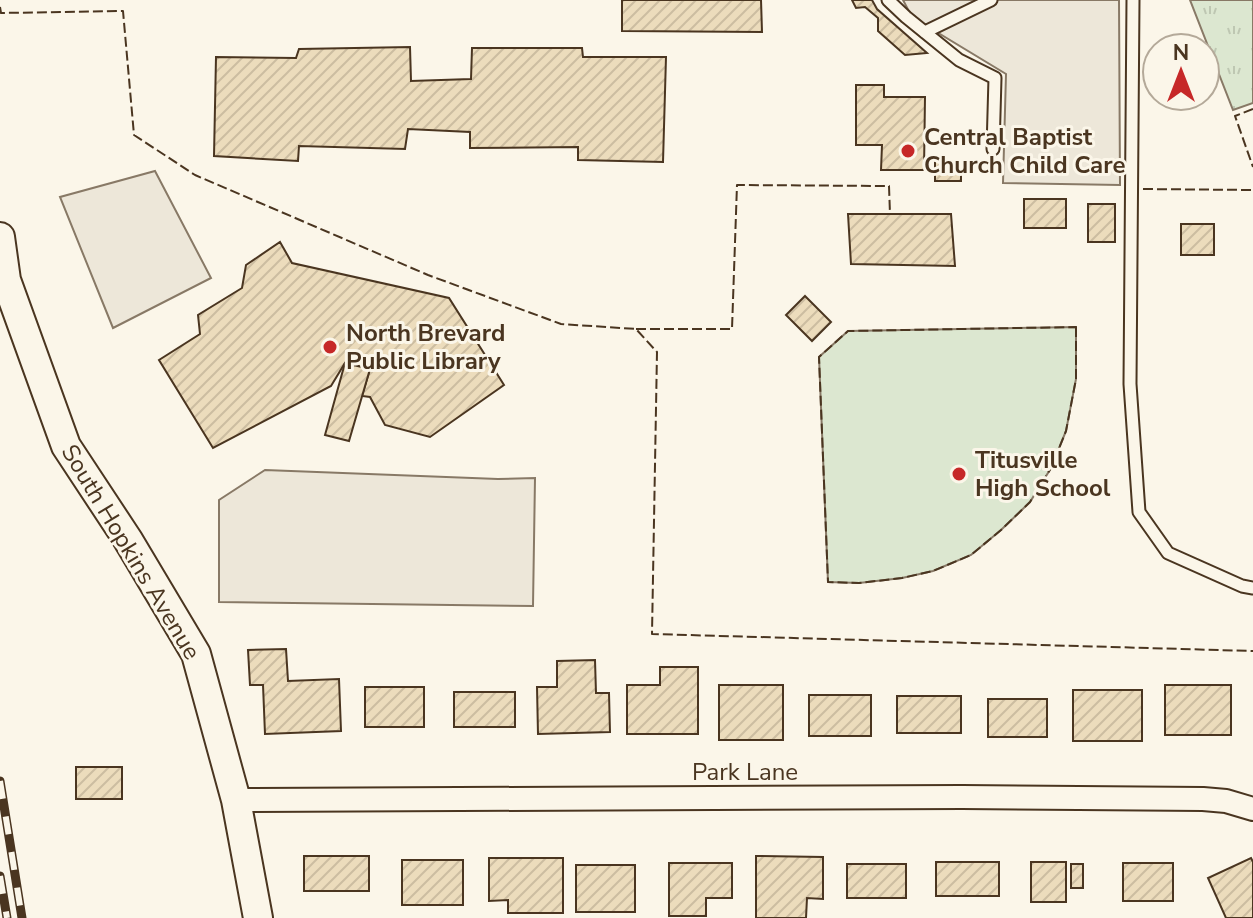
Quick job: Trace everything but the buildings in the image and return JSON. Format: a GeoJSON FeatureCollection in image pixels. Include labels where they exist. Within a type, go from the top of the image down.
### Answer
{"type":"FeatureCollection","features":[{"type":"Feature","properties":{"kind":"street","name":"South Hopkins Avenue"},"geometry":{"type":"LineString","coordinates":[[0,237],[6,280],[66,446],[128,540],[196,654],[236,800],[258,918]]}},
{"type":"Feature","properties":{"kind":"street","name":"Park Lane"},"geometry":{"type":"LineString","coordinates":[[236,800],[1188,798],[1226,801],[1253,809]]}},
{"type":"Feature","properties":{"kind":"lane"},"geometry":{"type":"LineString","coordinates":[[888,0],[959,60],[995,78],[993,149]]}},
{"type":"Feature","properties":{"kind":"lane"},"geometry":{"type":"LineString","coordinates":[[925,32],[991,0]]}},
{"type":"Feature","properties":{"kind":"lane"},"geometry":{"type":"LineString","coordinates":[[1133,0],[1130,384],[1139,512],[1168,553],[1253,588]]}},
{"type":"Feature","properties":{"kind":"green space"},"geometry":{"type":"Polygon","coordinates":[[[1190,0],[1253,0],[1253,103],[1233,110],[1221,79],[1221,32],[1203,32],[1190,0]]]}},
{"type":"Feature","properties":{"kind":"green space"},"geometry":{"type":"Polygon","coordinates":[[[1076,327],[1076,379],[1066,431],[1051,468],[1030,502],[971,555],[933,571],[859,583],[828,582],[819,357],[848,331],[1076,327]]]}},
{"type":"Feature","properties":{"kind":"shaded area"},"geometry":{"type":"Polygon","coordinates":[[[903,0],[1119,0],[1120,185],[1003,183],[1006,74],[912,17],[903,0]]]}},
{"type":"Feature","properties":{"kind":"shaded area"},"geometry":{"type":"Polygon","coordinates":[[[155,171],[211,278],[113,328],[60,197],[155,171]]]}},
{"type":"Feature","properties":{"kind":"shaded area"},"geometry":{"type":"Polygon","coordinates":[[[265,470],[535,478],[533,606],[219,602],[219,500],[265,470]]]}},
{"type":"Feature","properties":{"kind":"railway"},"geometry":{"type":"LineString","coordinates":[[0,781],[22,918]]}},
{"type":"Feature","properties":{"kind":"railway"},"geometry":{"type":"LineString","coordinates":[[0,876],[7,918]]}},
{"type":"Feature","properties":{"kind":"fence"},"geometry":{"type":"LineString","coordinates":[[0,7],[1,13],[123,11],[134,135],[195,175],[428,275],[561,324],[636,329],[657,352],[652,634],[1253,651]]}},
{"type":"Feature","properties":{"kind":"fence"},"geometry":{"type":"LineString","coordinates":[[1253,109],[1235,116],[1253,167]]}},
{"type":"Feature","properties":{"kind":"fence"},"geometry":{"type":"LineString","coordinates":[[636,329],[732,329],[737,185],[889,186],[890,214]]}},
{"type":"Feature","properties":{"kind":"fence"},"geometry":{"type":"LineString","coordinates":[[1143,189],[1253,190]]}},
{"type":"Feature","properties":{"kind":"fence"},"geometry":{"type":"LineString","coordinates":[[1076,327],[1076,379],[1066,431],[1051,468],[1030,502],[971,555],[933,571],[859,583],[828,582],[819,357],[848,331],[1076,327]]}},
{"type":"Feature","properties":{"kind":"place","name":"Central Baptist Church Child Care"},"geometry":{"type":"Point","coordinates":[908,151]}},
{"type":"Feature","properties":{"kind":"place","name":"North Brevard Public Library"},"geometry":{"type":"Point","coordinates":[330,347]}},
{"type":"Feature","properties":{"kind":"place","name":"Titusville High School"},"geometry":{"type":"Point","coordinates":[959,474]}}]}
